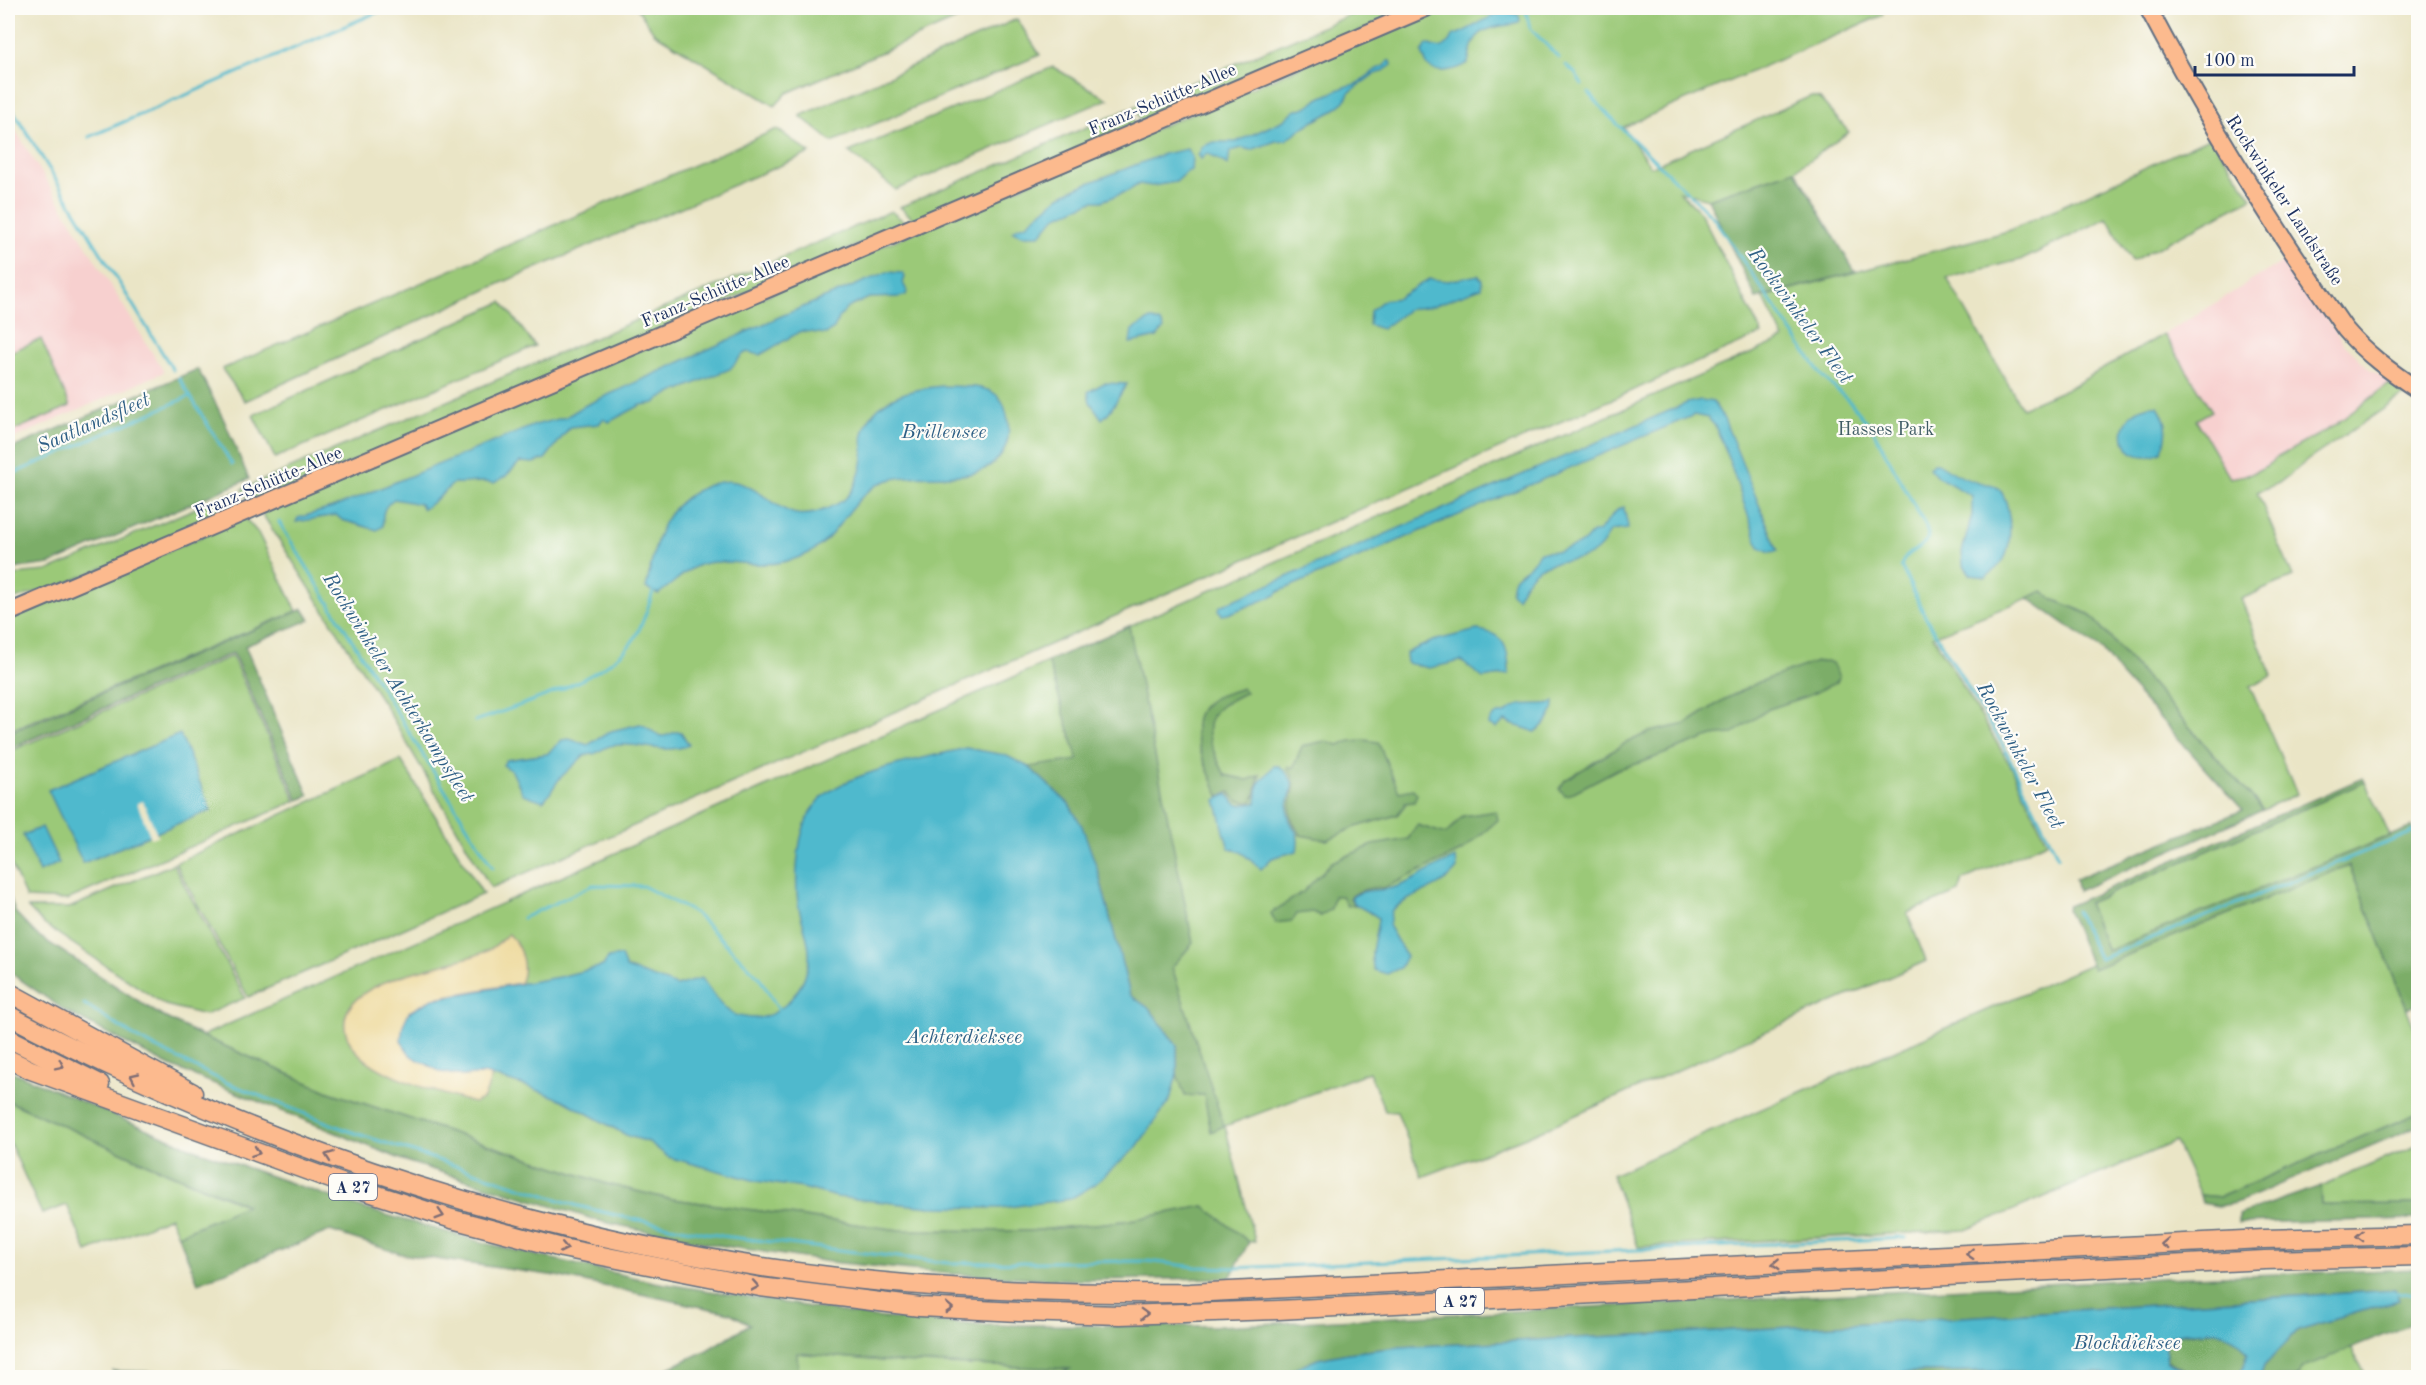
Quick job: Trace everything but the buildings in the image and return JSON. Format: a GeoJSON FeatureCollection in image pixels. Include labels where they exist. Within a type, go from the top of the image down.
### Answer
{"type":"FeatureCollection","features":[{"type":"Feature","properties":{"kind":"highway"},"geometry":{"type":"LineString","coordinates":[[8,984],[83,1033]]}},
{"type":"Feature","properties":{"kind":"highway"},"geometry":{"type":"LineString","coordinates":[[8,992],[266,1132]]}},
{"type":"Feature","properties":{"kind":"highway","name":"A 27"},"geometry":{"type":"LineString","coordinates":[[8,1015],[167,1093],[373,1172],[459,1200],[566,1228],[662,1249],[844,1278],[1013,1291],[1108,1294],[1273,1290],[2263,1239],[2418,1235]]}},
{"type":"Feature","properties":{"kind":"highway","name":"A 27"},"geometry":{"type":"LineString","coordinates":[[8,1038],[201,1132],[399,1203],[562,1248],[760,1287],[909,1305],[1120,1315],[1278,1310],[2265,1260],[2418,1256]]}},
{"type":"Feature","properties":{"kind":"highway"},"geometry":{"type":"LineString","coordinates":[[8,1059],[31,1070],[201,1132]]}},
{"type":"Feature","properties":{"kind":"main road","name":"Franz-Schütte-Allee"},"geometry":{"type":"LineString","coordinates":[[11,610],[123,565],[1426,8]]}},
{"type":"Feature","properties":{"kind":"main road","name":"Rockwinkeler Landstraße"},"geometry":{"type":"LineString","coordinates":[[2148,8],[2224,143],[2332,310],[2359,346],[2377,362],[2418,390]]}},
{"type":"Feature","properties":{"kind":"shaded area"},"geometry":{"type":"Polygon","coordinates":[[[8,118],[164,372],[8,441],[8,433],[70,405],[41,339],[8,353],[8,118]]]}},
{"type":"Feature","properties":{"kind":"shaded area"},"geometry":{"type":"Polygon","coordinates":[[[2289,258],[2344,344],[2371,370],[2391,383],[2332,427],[2251,474],[2230,479],[2196,420],[2211,410],[2164,334],[2289,258]]]}},
{"type":"Feature","properties":{"kind":"green space"},"geometry":{"type":"Polygon","coordinates":[[[637,8],[984,8],[787,93],[775,106],[654,33],[637,8]]]}},
{"type":"Feature","properties":{"kind":"green space"},"geometry":{"type":"Polygon","coordinates":[[[1366,8],[1414,8],[1142,123],[1134,107],[1366,8]]]}},
{"type":"Feature","properties":{"kind":"green space"},"geometry":{"type":"Polygon","coordinates":[[[1438,8],[1880,8],[1883,15],[1623,127],[1651,167],[1811,96],[1820,99],[1849,132],[1795,170],[1708,199],[1679,191],[1700,212],[1762,334],[491,888],[389,712],[263,515],[265,510],[1438,8]]]}},
{"type":"Feature","properties":{"kind":"green space"},"geometry":{"type":"Polygon","coordinates":[[[1017,19],[1040,55],[832,142],[800,116],[1017,19]]]}},
{"type":"Feature","properties":{"kind":"green space"},"geometry":{"type":"Polygon","coordinates":[[[1053,67],[1108,99],[896,190],[849,152],[1053,67]]]}},
{"type":"Feature","properties":{"kind":"green space"},"geometry":{"type":"Polygon","coordinates":[[[1129,109],[1136,126],[916,221],[900,207],[1129,109]]]}},
{"type":"Feature","properties":{"kind":"green space"},"geometry":{"type":"Polygon","coordinates":[[[777,129],[810,153],[501,283],[245,401],[222,369],[777,129]]]}},
{"type":"Feature","properties":{"kind":"green space","name":"Hasses Park"},"geometry":{"type":"Polygon","coordinates":[[[2211,137],[2252,198],[2132,261],[2107,218],[2024,259],[1947,278],[2022,408],[2071,387],[2164,334],[2212,411],[2196,420],[2230,478],[2251,474],[2266,466],[2332,427],[2391,383],[2407,393],[2308,460],[2279,483],[2257,492],[2293,577],[2241,599],[2272,676],[2250,687],[2297,794],[2263,810],[2089,614],[2052,599],[2043,592],[1933,636],[2012,768],[2047,842],[1963,880],[1959,892],[1907,913],[1926,961],[1526,1137],[1422,1177],[1397,1112],[1385,1111],[1369,1072],[1225,1126],[1255,1241],[1249,1242],[1204,1206],[1124,1221],[1030,1231],[899,1230],[665,1198],[607,1184],[329,1092],[202,1036],[1784,339],[1763,297],[2008,231],[2211,137]]]}},
{"type":"Feature","properties":{"kind":"green space"},"geometry":{"type":"Polygon","coordinates":[[[1795,170],[1855,272],[1756,298],[1708,199],[1795,170]]]}},
{"type":"Feature","properties":{"kind":"green space"},"geometry":{"type":"Polygon","coordinates":[[[891,211],[907,224],[251,505],[242,489],[891,211]]]}},
{"type":"Feature","properties":{"kind":"green space"},"geometry":{"type":"Polygon","coordinates":[[[502,302],[535,346],[275,458],[253,415],[502,302]]]}},
{"type":"Feature","properties":{"kind":"green space"},"geometry":{"type":"Polygon","coordinates":[[[41,339],[70,406],[8,433],[8,353],[41,339]]]}},
{"type":"Feature","properties":{"kind":"green space"},"geometry":{"type":"Polygon","coordinates":[[[198,369],[224,420],[249,479],[50,564],[19,568],[8,572],[8,450],[198,369]]]}},
{"type":"Feature","properties":{"kind":"green space"},"geometry":{"type":"Polygon","coordinates":[[[234,492],[243,508],[67,583],[8,601],[8,579],[24,573],[47,571],[234,492]]]}},
{"type":"Feature","properties":{"kind":"green space"},"geometry":{"type":"Polygon","coordinates":[[[245,518],[258,533],[297,611],[8,731],[8,620],[245,518]]]}},
{"type":"Feature","properties":{"kind":"green space"},"geometry":{"type":"Polygon","coordinates":[[[2042,591],[2052,599],[2089,614],[2263,810],[2078,891],[2075,879],[2243,810],[2119,673],[2102,650],[2028,598],[2042,591]]]}},
{"type":"Feature","properties":{"kind":"green space"},"geometry":{"type":"Polygon","coordinates":[[[303,609],[310,620],[245,646],[309,796],[298,800],[233,653],[8,749],[8,733],[303,609]]]}},
{"type":"Feature","properties":{"kind":"green space"},"geometry":{"type":"Polygon","coordinates":[[[1129,626],[1193,943],[1172,967],[1224,1126],[1211,1132],[1204,1095],[1185,1096],[1177,1074],[1177,1046],[1150,1009],[1130,995],[1098,871],[1069,804],[1029,767],[1078,760],[1048,661],[1129,626]]]}},
{"type":"Feature","properties":{"kind":"green space"},"geometry":{"type":"Polygon","coordinates":[[[232,656],[296,801],[67,900],[26,898],[8,857],[8,752],[232,656]]]}},
{"type":"Feature","properties":{"kind":"green space"},"geometry":{"type":"Polygon","coordinates":[[[1816,662],[1832,663],[1839,677],[1837,682],[1808,696],[1769,709],[1732,734],[1712,736],[1618,769],[1570,794],[1565,795],[1559,789],[1565,780],[1624,744],[1649,732],[1686,724],[1723,700],[1759,682],[1816,662]]]}},
{"type":"Feature","properties":{"kind":"green space"},"geometry":{"type":"Polygon","coordinates":[[[1242,688],[1246,692],[1221,706],[1214,714],[1209,731],[1213,749],[1225,775],[1248,780],[1260,775],[1252,802],[1238,801],[1230,792],[1219,796],[1198,746],[1196,732],[1196,720],[1201,709],[1214,698],[1242,688]]]}},
{"type":"Feature","properties":{"kind":"green space"},"geometry":{"type":"Polygon","coordinates":[[[1364,740],[1378,742],[1399,792],[1413,789],[1417,794],[1414,802],[1405,803],[1397,815],[1353,828],[1327,840],[1300,835],[1291,817],[1294,781],[1287,769],[1288,766],[1293,768],[1302,746],[1325,741],[1338,745],[1364,740]]]}},
{"type":"Feature","properties":{"kind":"green space"},"geometry":{"type":"Polygon","coordinates":[[[401,760],[483,894],[248,997],[175,863],[401,760]]]}},
{"type":"Feature","properties":{"kind":"green space"},"geometry":{"type":"Polygon","coordinates":[[[2363,778],[2365,782],[2088,903],[2107,951],[2412,827],[2418,840],[2418,1004],[2407,1009],[2349,865],[2093,969],[2067,909],[2068,906],[2363,778]]]}},
{"type":"Feature","properties":{"kind":"green space"},"geometry":{"type":"Polygon","coordinates":[[[2365,782],[2390,836],[2107,951],[2088,903],[2365,782]]]}},
{"type":"Feature","properties":{"kind":"green space"},"geometry":{"type":"Polygon","coordinates":[[[1496,811],[1498,820],[1462,851],[1384,888],[1371,888],[1357,893],[1350,898],[1355,905],[1347,906],[1342,896],[1334,896],[1331,909],[1320,916],[1313,912],[1297,914],[1292,921],[1275,923],[1271,913],[1303,892],[1332,862],[1373,845],[1408,839],[1417,825],[1446,834],[1463,816],[1496,811]]]}},
{"type":"Feature","properties":{"kind":"green space"},"geometry":{"type":"Polygon","coordinates":[[[173,864],[245,998],[205,1015],[165,1005],[45,925],[28,908],[69,908],[173,864]]]}},
{"type":"Feature","properties":{"kind":"green space"},"geometry":{"type":"Polygon","coordinates":[[[2349,865],[2418,1037],[2418,1113],[2220,1197],[2200,1195],[2175,1142],[1966,1230],[1638,1247],[1612,1175],[2091,964],[2093,969],[2349,865]]]}},
{"type":"Feature","properties":{"kind":"green space"},"geometry":{"type":"Polygon","coordinates":[[[8,891],[15,912],[37,935],[160,1015],[202,1036],[329,1092],[607,1184],[665,1198],[899,1230],[1030,1231],[1124,1221],[1204,1206],[1249,1242],[1230,1278],[1078,1280],[954,1274],[830,1262],[711,1244],[603,1222],[408,1162],[168,1065],[67,1012],[8,971],[8,891]]]}},
{"type":"Feature","properties":{"kind":"green space"},"geometry":{"type":"Polygon","coordinates":[[[8,1070],[194,1149],[365,1209],[496,1246],[654,1282],[873,1317],[979,1325],[1219,1326],[2163,1278],[2418,1269],[2418,1322],[2304,1367],[2296,1378],[2260,1377],[2264,1366],[2298,1330],[2399,1300],[2395,1290],[1835,1325],[1400,1347],[1318,1359],[1276,1378],[1055,1377],[1070,1369],[895,1362],[797,1353],[798,1370],[795,1377],[650,1377],[707,1350],[750,1324],[730,1313],[556,1276],[401,1254],[330,1231],[198,1283],[178,1235],[247,1205],[150,1165],[8,1101],[8,1070]]]}},
{"type":"Feature","properties":{"kind":"green space"},"geometry":{"type":"Polygon","coordinates":[[[8,1101],[247,1206],[178,1235],[170,1217],[87,1252],[67,1205],[42,1214],[8,1139],[8,1101]]]}},
{"type":"Feature","properties":{"kind":"green space"},"geometry":{"type":"Polygon","coordinates":[[[2418,1113],[2418,1126],[2236,1203],[2218,1206],[2202,1203],[2200,1195],[2220,1197],[2418,1113]]]}},
{"type":"Feature","properties":{"kind":"green space"},"geometry":{"type":"Polygon","coordinates":[[[2418,1145],[2418,1204],[2322,1205],[2321,1186],[2418,1145]]]}},
{"type":"Feature","properties":{"kind":"green space"},"geometry":{"type":"Polygon","coordinates":[[[2321,1186],[2322,1205],[2418,1204],[2418,1219],[2238,1223],[2238,1215],[2321,1186]]]}},
{"type":"Feature","properties":{"kind":"green space"},"geometry":{"type":"Polygon","coordinates":[[[2221,1331],[2240,1342],[2248,1354],[2244,1366],[2235,1377],[2216,1377],[2191,1372],[2167,1359],[2164,1345],[2171,1335],[2221,1331]]]}},
{"type":"Feature","properties":{"kind":"green space"},"geometry":{"type":"Polygon","coordinates":[[[2351,1348],[2367,1377],[2296,1378],[2304,1367],[2351,1348]]]}},
{"type":"Feature","properties":{"kind":"green space"},"geometry":{"type":"Polygon","coordinates":[[[796,1353],[895,1362],[1071,1369],[1055,1378],[795,1378],[798,1370],[796,1353]]]}},
{"type":"Feature","properties":{"kind":"green space"},"geometry":{"type":"Polygon","coordinates":[[[113,1371],[362,1376],[383,1377],[116,1378],[113,1371]]]}},
{"type":"Feature","properties":{"kind":"green space"},"geometry":{"type":"Polygon","coordinates":[[[1984,1371],[2097,1373],[2123,1377],[1786,1378],[1856,1373],[1984,1371]]]}},
{"type":"Feature","properties":{"kind":"sand"},"geometry":{"type":"Polygon","coordinates":[[[509,934],[522,957],[523,970],[520,983],[434,998],[409,1012],[462,1076],[485,1074],[492,1076],[484,1098],[474,1103],[421,1087],[382,1070],[366,1060],[353,1047],[346,1033],[346,1014],[357,999],[375,987],[398,977],[487,951],[509,934]]]}},
{"type":"Feature","properties":{"kind":"water"},"geometry":{"type":"Polygon","coordinates":[[[1509,12],[1519,15],[1520,21],[1481,33],[1471,48],[1468,63],[1443,71],[1428,66],[1422,53],[1427,44],[1436,47],[1445,46],[1452,36],[1501,13],[1509,12]]]}},
{"type":"Feature","properties":{"kind":"water"},"geometry":{"type":"Polygon","coordinates":[[[1388,61],[1391,61],[1392,65],[1373,75],[1349,93],[1345,101],[1333,111],[1305,126],[1286,140],[1251,150],[1242,148],[1230,151],[1228,165],[1207,153],[1201,159],[1198,155],[1203,146],[1214,142],[1236,142],[1284,120],[1294,111],[1320,98],[1357,84],[1377,69],[1385,66],[1388,61]]]}},
{"type":"Feature","properties":{"kind":"water"},"geometry":{"type":"Polygon","coordinates":[[[1187,149],[1192,157],[1191,171],[1176,182],[1152,186],[1139,184],[1102,201],[1093,201],[1055,217],[1040,235],[1022,235],[1013,231],[1027,224],[1060,196],[1078,187],[1164,154],[1187,149]]]}},
{"type":"Feature","properties":{"kind":"water"},"geometry":{"type":"Polygon","coordinates":[[[887,272],[902,273],[905,277],[903,283],[907,291],[906,295],[869,298],[847,308],[834,329],[826,334],[801,331],[760,355],[747,352],[730,369],[660,398],[655,403],[641,405],[609,422],[603,419],[599,424],[570,427],[545,459],[534,463],[520,462],[505,477],[494,483],[454,483],[423,509],[420,504],[394,499],[385,508],[383,526],[377,530],[342,520],[336,515],[296,522],[298,518],[332,508],[535,425],[566,417],[584,406],[779,317],[887,272]]]}},
{"type":"Feature","properties":{"kind":"water"},"geometry":{"type":"Polygon","coordinates":[[[1478,275],[1482,280],[1481,288],[1433,306],[1409,309],[1382,329],[1369,325],[1370,311],[1384,300],[1398,298],[1429,279],[1448,281],[1478,275]]]}},
{"type":"Feature","properties":{"kind":"water"},"geometry":{"type":"Polygon","coordinates":[[[1151,319],[1161,323],[1164,329],[1157,337],[1130,343],[1132,330],[1151,319]]]}},
{"type":"Feature","properties":{"kind":"water"},"geometry":{"type":"Polygon","coordinates":[[[1104,383],[1127,384],[1113,407],[1102,419],[1090,402],[1088,392],[1104,383]]]}},
{"type":"Feature","properties":{"kind":"water","name":"Brillensee"},"geometry":{"type":"Polygon","coordinates":[[[943,386],[967,386],[991,391],[1002,401],[1008,423],[1008,440],[997,460],[984,469],[969,474],[916,476],[883,482],[861,497],[828,539],[807,554],[797,558],[768,564],[708,563],[691,569],[658,594],[646,588],[662,529],[668,517],[688,496],[712,484],[731,481],[751,488],[789,512],[812,514],[826,509],[844,500],[855,485],[862,462],[863,434],[875,411],[894,397],[943,386]]]}},
{"type":"Feature","properties":{"kind":"water"},"geometry":{"type":"Polygon","coordinates":[[[1701,400],[1713,402],[1724,419],[1778,551],[1770,552],[1759,547],[1715,426],[1708,418],[1694,415],[1280,591],[1276,595],[1228,614],[1222,615],[1219,610],[1220,606],[1687,403],[1701,400]]]}},
{"type":"Feature","properties":{"kind":"water"},"geometry":{"type":"Polygon","coordinates":[[[2149,406],[2158,406],[2166,423],[2166,439],[2162,451],[2148,456],[2137,455],[2129,449],[2124,440],[2124,430],[2127,420],[2136,412],[2149,406]]]}},
{"type":"Feature","properties":{"kind":"water"},"geometry":{"type":"Polygon","coordinates":[[[1933,463],[1938,463],[1968,480],[1993,485],[2004,497],[2010,529],[2008,550],[1997,568],[1986,577],[1971,575],[1963,564],[1962,552],[1972,515],[1972,496],[1936,476],[1929,468],[1933,463]]]}},
{"type":"Feature","properties":{"kind":"water"},"geometry":{"type":"Polygon","coordinates":[[[1624,507],[1628,529],[1610,531],[1603,544],[1586,557],[1556,562],[1535,571],[1517,598],[1511,593],[1515,577],[1529,566],[1540,552],[1558,551],[1576,546],[1591,534],[1599,531],[1618,509],[1624,507]]]}},
{"type":"Feature","properties":{"kind":"water"},"geometry":{"type":"Polygon","coordinates":[[[1477,630],[1494,634],[1504,643],[1509,674],[1483,678],[1461,661],[1429,668],[1407,663],[1406,653],[1433,641],[1477,630]]]}},
{"type":"Feature","properties":{"kind":"water"},"geometry":{"type":"Polygon","coordinates":[[[1554,702],[1549,719],[1535,732],[1505,721],[1496,728],[1488,725],[1494,716],[1505,714],[1516,706],[1554,702]]]}},
{"type":"Feature","properties":{"kind":"water"},"geometry":{"type":"Polygon","coordinates":[[[640,724],[662,736],[681,732],[689,745],[662,749],[615,745],[595,754],[585,755],[561,777],[543,801],[523,794],[512,771],[503,765],[506,760],[547,754],[562,740],[569,739],[588,745],[611,731],[640,724]]]}},
{"type":"Feature","properties":{"kind":"water"},"geometry":{"type":"Polygon","coordinates":[[[180,734],[211,810],[83,863],[48,790],[180,734]]]}},
{"type":"Feature","properties":{"kind":"water","name":"Achterdieksee"},"geometry":{"type":"Polygon","coordinates":[[[966,748],[1005,755],[1029,767],[1069,804],[1082,826],[1098,871],[1130,995],[1150,1009],[1177,1046],[1177,1074],[1170,1100],[1136,1148],[1094,1185],[1070,1199],[1000,1208],[931,1207],[837,1197],[803,1188],[756,1181],[668,1157],[649,1142],[628,1136],[563,1100],[529,1087],[485,1074],[462,1076],[441,1072],[411,1056],[401,1041],[403,1025],[409,1012],[433,999],[559,977],[603,966],[608,958],[621,956],[626,968],[677,986],[702,978],[719,1001],[736,1015],[755,1018],[776,1012],[793,997],[805,977],[808,966],[808,942],[798,903],[798,862],[803,830],[818,802],[829,792],[865,775],[909,761],[966,748]]]}},
{"type":"Feature","properties":{"kind":"water"},"geometry":{"type":"Polygon","coordinates":[[[1274,766],[1279,766],[1291,779],[1292,789],[1288,814],[1298,837],[1297,851],[1272,858],[1261,869],[1241,852],[1229,848],[1216,800],[1228,794],[1239,805],[1256,803],[1258,784],[1274,766]]]}},
{"type":"Feature","properties":{"kind":"water"},"geometry":{"type":"Polygon","coordinates":[[[42,827],[59,863],[39,872],[23,835],[42,827]]]}},
{"type":"Feature","properties":{"kind":"water"},"geometry":{"type":"Polygon","coordinates":[[[1456,858],[1457,869],[1450,876],[1391,911],[1389,927],[1406,956],[1400,968],[1387,974],[1374,970],[1372,950],[1378,918],[1356,905],[1351,898],[1364,892],[1405,884],[1456,858]]]}},
{"type":"Feature","properties":{"kind":"water","name":"Blockdieksee"},"geometry":{"type":"Polygon","coordinates":[[[2395,1290],[2399,1300],[2298,1330],[2264,1366],[2260,1377],[2235,1377],[2244,1366],[2248,1354],[2232,1337],[2214,1331],[2204,1331],[2171,1335],[2164,1345],[2167,1360],[2180,1369],[2205,1378],[2123,1378],[2097,1373],[1984,1371],[1856,1373],[1786,1378],[1276,1377],[1318,1359],[1400,1347],[1835,1325],[2395,1290]]]}},
{"type":"Feature","properties":{"kind":"pier"},"geometry":{"type":"Polygon","coordinates":[[[143,801],[158,836],[151,838],[137,803],[143,801]]]}},
{"type":"Feature","properties":{"kind":"waterway"},"geometry":{"type":"LineString","coordinates":[[89,137],[387,8]]}},
{"type":"Feature","properties":{"kind":"waterway","name":"Rockwinkeler Fleet"},"geometry":{"type":"LineString","coordinates":[[1525,8],[1530,28],[1559,58]]}},
{"type":"Feature","properties":{"kind":"waterway","name":"Rockwinkeler Fleet"},"geometry":{"type":"LineString","coordinates":[[1566,65],[1575,73],[1582,85]]}},
{"type":"Feature","properties":{"kind":"waterway","name":"Rockwinkeler Fleet"},"geometry":{"type":"LineString","coordinates":[[1589,93],[1609,116],[1713,217],[1822,376],[1851,403],[1873,430],[1926,527],[1929,537],[1906,557],[1901,566],[1926,618],[2003,745],[2058,857]]}},
{"type":"Feature","properties":{"kind":"waterway","name":"Rockwinkeler Achterkampsfleet"},"geometry":{"type":"LineString","coordinates":[[8,102],[173,370]]}},
{"type":"Feature","properties":{"kind":"waterway","name":"Rockwinkeler Achterkampsfleet"},"geometry":{"type":"LineString","coordinates":[[179,378],[232,464]]}},
{"type":"Feature","properties":{"kind":"waterway","name":"Saatlandsfleet"},"geometry":{"type":"LineString","coordinates":[[8,476],[190,396]]}},
{"type":"Feature","properties":{"kind":"waterway","name":"Rockwinkeler Achterkampsfleet"},"geometry":{"type":"LineString","coordinates":[[279,522],[493,868]]}},
{"type":"Feature","properties":{"kind":"waterway"},"geometry":{"type":"LineString","coordinates":[[475,721],[538,699],[605,667],[634,639],[643,622],[653,592]]}},
{"type":"Feature","properties":{"kind":"waterway","name":"Rockwinkeler Fleet"},"geometry":{"type":"LineString","coordinates":[[2076,911],[2100,959],[2418,830]]}},
{"type":"Feature","properties":{"kind":"waterway","name":"Rockwinkeler Achterkampsfleet"},"geometry":{"type":"LineString","coordinates":[[523,918],[593,885],[643,886],[695,913],[759,977],[780,1012]]}},
{"type":"Feature","properties":{"kind":"waterway"},"geometry":{"type":"LineString","coordinates":[[84,1004],[140,1040],[225,1082],[346,1130],[578,1206],[722,1236],[948,1263],[1147,1261],[1196,1267],[1234,1268],[1905,1238]]}},
{"type":"Feature","properties":{"kind":"waterway"},"geometry":{"type":"LineString","coordinates":[[2393,1294],[2418,1293]]}}]}
